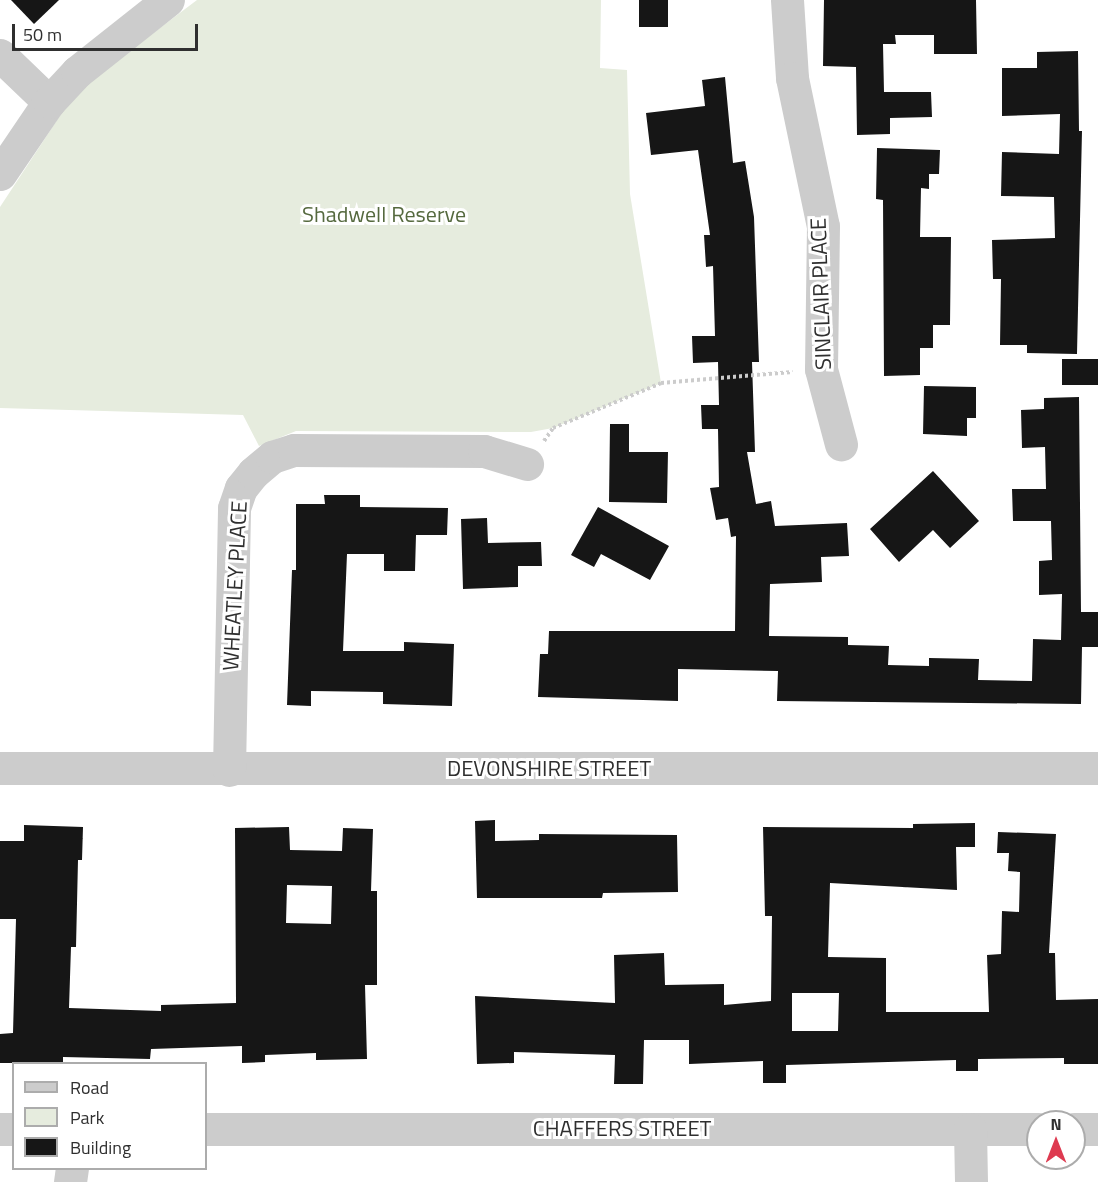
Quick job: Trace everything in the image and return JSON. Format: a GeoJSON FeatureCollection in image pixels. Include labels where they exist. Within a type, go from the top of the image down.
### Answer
{"type":"FeatureCollection","features":[{"type":"Feature","properties":{"kind":"street"},"geometry":{"type":"LineString","coordinates":[[0,174],[49,102],[107,46],[168,0]]}},
{"type":"Feature","properties":{"kind":"street","name":"SINCLAIR PLACE"},"geometry":{"type":"LineString","coordinates":[[787,0],[792,78],[823,226],[820,369],[841,444]]}},
{"type":"Feature","properties":{"kind":"street"},"geometry":{"type":"LineString","coordinates":[[0,55],[49,102]]}},
{"type":"Feature","properties":{"kind":"street","name":"WHEATLEY PLACE"},"geometry":{"type":"LineString","coordinates":[[229,770],[234,508],[241,488],[253,473],[272,457],[294,450],[484,451],[527,464]]}},
{"type":"Feature","properties":{"kind":"street","name":"DEVONSHIRE STREET"},"geometry":{"type":"LineString","coordinates":[[0,768],[229,770],[1098,768]]}},
{"type":"Feature","properties":{"kind":"street","name":"CHAFFERS STREET"},"geometry":{"type":"LineString","coordinates":[[207,1129],[1026,1129]]}},
{"type":"Feature","properties":{"kind":"street"},"geometry":{"type":"LineString","coordinates":[[970,1129],[971,1182]]}},
{"type":"Feature","properties":{"kind":"path"},"geometry":{"type":"LineString","coordinates":[[527,464],[554,428],[661,383],[820,369]]}},
{"type":"Feature","properties":{"kind":"green space","name":"Shadwell Reserve"},"geometry":{"type":"Polygon","coordinates":[[[197,0],[601,0],[600,68],[627,70],[630,194],[661,383],[553,428],[531,432],[296,431],[259,446],[243,415],[0,408],[0,207],[63,111],[91,80],[197,0]]]}},
{"type":"Feature","properties":{"kind":"building"},"geometry":{"type":"Polygon","coordinates":[[[11,0],[59,0],[34,24],[11,0]]]}},
{"type":"Feature","properties":{"kind":"building"},"geometry":{"type":"Polygon","coordinates":[[[639,0],[668,0],[668,27],[639,27],[639,0]]]}},
{"type":"Feature","properties":{"kind":"building"},"geometry":{"type":"Polygon","coordinates":[[[824,0],[976,0],[977,54],[934,54],[934,35],[895,35],[896,44],[883,44],[884,92],[931,92],[932,117],[890,118],[890,134],[857,135],[856,67],[823,66],[824,0]]]}},
{"type":"Feature","properties":{"kind":"building"},"geometry":{"type":"Polygon","coordinates":[[[1078,51],[1079,131],[1082,131],[1077,354],[1027,353],[1027,345],[1000,345],[1001,279],[993,279],[992,240],[1055,238],[1054,197],[1001,196],[1002,152],[1059,154],[1060,114],[1002,116],[1002,68],[1037,68],[1037,52],[1078,51]]]}},
{"type":"Feature","properties":{"kind":"building"},"geometry":{"type":"Polygon","coordinates":[[[725,77],[733,163],[745,161],[754,217],[759,362],[752,362],[755,452],[747,452],[756,504],[771,501],[775,526],[847,523],[849,556],[821,557],[822,582],[770,584],[769,636],[848,637],[848,645],[889,646],[888,665],[929,666],[929,658],[979,659],[978,680],[1032,681],[1033,639],[1061,640],[1062,594],[1039,595],[1039,561],[1052,560],[1051,521],[1013,521],[1012,489],[1046,489],[1045,447],[1022,448],[1021,410],[1044,409],[1044,398],[1079,397],[1081,612],[1098,612],[1098,647],[1082,647],[1081,704],[777,701],[778,671],[678,669],[678,701],[538,697],[540,654],[548,654],[549,631],[735,631],[736,536],[731,537],[728,518],[716,520],[710,488],[719,487],[718,429],[702,429],[701,405],[719,405],[718,362],[693,363],[692,336],[715,336],[713,266],[706,267],[704,235],[710,235],[698,150],[651,155],[646,113],[705,106],[702,80],[725,77]]]}},
{"type":"Feature","properties":{"kind":"building"},"geometry":{"type":"Polygon","coordinates":[[[877,148],[940,150],[939,174],[929,174],[929,189],[921,188],[920,237],[951,237],[950,325],[933,325],[933,348],[920,348],[920,375],[884,376],[883,200],[876,199],[877,148]]]}},
{"type":"Feature","properties":{"kind":"building"},"geometry":{"type":"Polygon","coordinates":[[[1062,359],[1098,359],[1098,385],[1062,385],[1062,359]]]}},
{"type":"Feature","properties":{"kind":"building"},"geometry":{"type":"Polygon","coordinates":[[[924,386],[976,387],[976,418],[967,418],[967,436],[923,434],[924,386]]]}},
{"type":"Feature","properties":{"kind":"building"},"geometry":{"type":"Polygon","coordinates":[[[610,424],[629,424],[629,452],[668,452],[667,503],[609,502],[610,424]]]}},
{"type":"Feature","properties":{"kind":"building"},"geometry":{"type":"Polygon","coordinates":[[[933,471],[979,521],[950,548],[933,530],[899,562],[870,529],[933,471]]]}},
{"type":"Feature","properties":{"kind":"building"},"geometry":{"type":"Polygon","coordinates":[[[324,495],[360,495],[360,507],[448,508],[447,535],[416,535],[415,571],[384,571],[384,554],[347,554],[343,651],[404,651],[404,642],[454,644],[452,706],[383,704],[383,692],[311,691],[311,706],[287,705],[292,570],[296,570],[296,504],[325,504],[324,495]]]}},
{"type":"Feature","properties":{"kind":"building"},"geometry":{"type":"Polygon","coordinates":[[[598,507],[669,546],[650,580],[601,554],[594,567],[571,555],[598,507]]]}},
{"type":"Feature","properties":{"kind":"building"},"geometry":{"type":"Polygon","coordinates":[[[487,518],[488,543],[541,542],[542,566],[518,566],[518,587],[463,589],[461,519],[487,518]]]}},
{"type":"Feature","properties":{"kind":"building"},"geometry":{"type":"Polygon","coordinates":[[[495,820],[495,841],[539,840],[539,834],[677,835],[678,892],[603,893],[602,898],[477,898],[475,821],[495,820]]]}},
{"type":"Feature","properties":{"kind":"building"},"geometry":{"type":"Polygon","coordinates":[[[975,823],[975,847],[956,847],[957,890],[830,883],[828,957],[886,958],[886,1012],[989,1012],[987,955],[1001,954],[1002,911],[1019,912],[1020,872],[1008,871],[1009,853],[997,853],[998,832],[1056,834],[1049,953],[1055,953],[1056,1000],[1098,999],[1098,1064],[1064,1064],[1064,1058],[978,1059],[978,1071],[956,1071],[956,1060],[786,1065],[786,1083],[763,1083],[763,1061],[689,1064],[689,1040],[644,1040],[643,1084],[614,1084],[615,1055],[514,1052],[514,1063],[477,1064],[475,996],[615,1003],[614,955],[664,953],[665,985],[724,984],[724,1005],[771,1001],[772,916],[765,916],[763,827],[913,828],[913,824],[975,823]],[[792,993],[792,1031],[838,1031],[839,993],[792,993]]]}},
{"type":"Feature","properties":{"kind":"building"},"geometry":{"type":"Polygon","coordinates":[[[24,825],[83,827],[82,860],[78,860],[76,947],[71,947],[69,1008],[161,1011],[161,1005],[236,1003],[235,828],[289,827],[290,850],[342,851],[343,828],[373,829],[371,891],[377,891],[377,985],[365,985],[367,1059],[316,1060],[316,1053],[265,1055],[265,1062],[242,1063],[242,1046],[151,1049],[150,1059],[63,1057],[63,1062],[0,1063],[0,1034],[13,1033],[16,919],[0,919],[0,841],[24,841],[24,825]],[[287,885],[286,923],[331,924],[332,886],[287,885]]]}}]}
